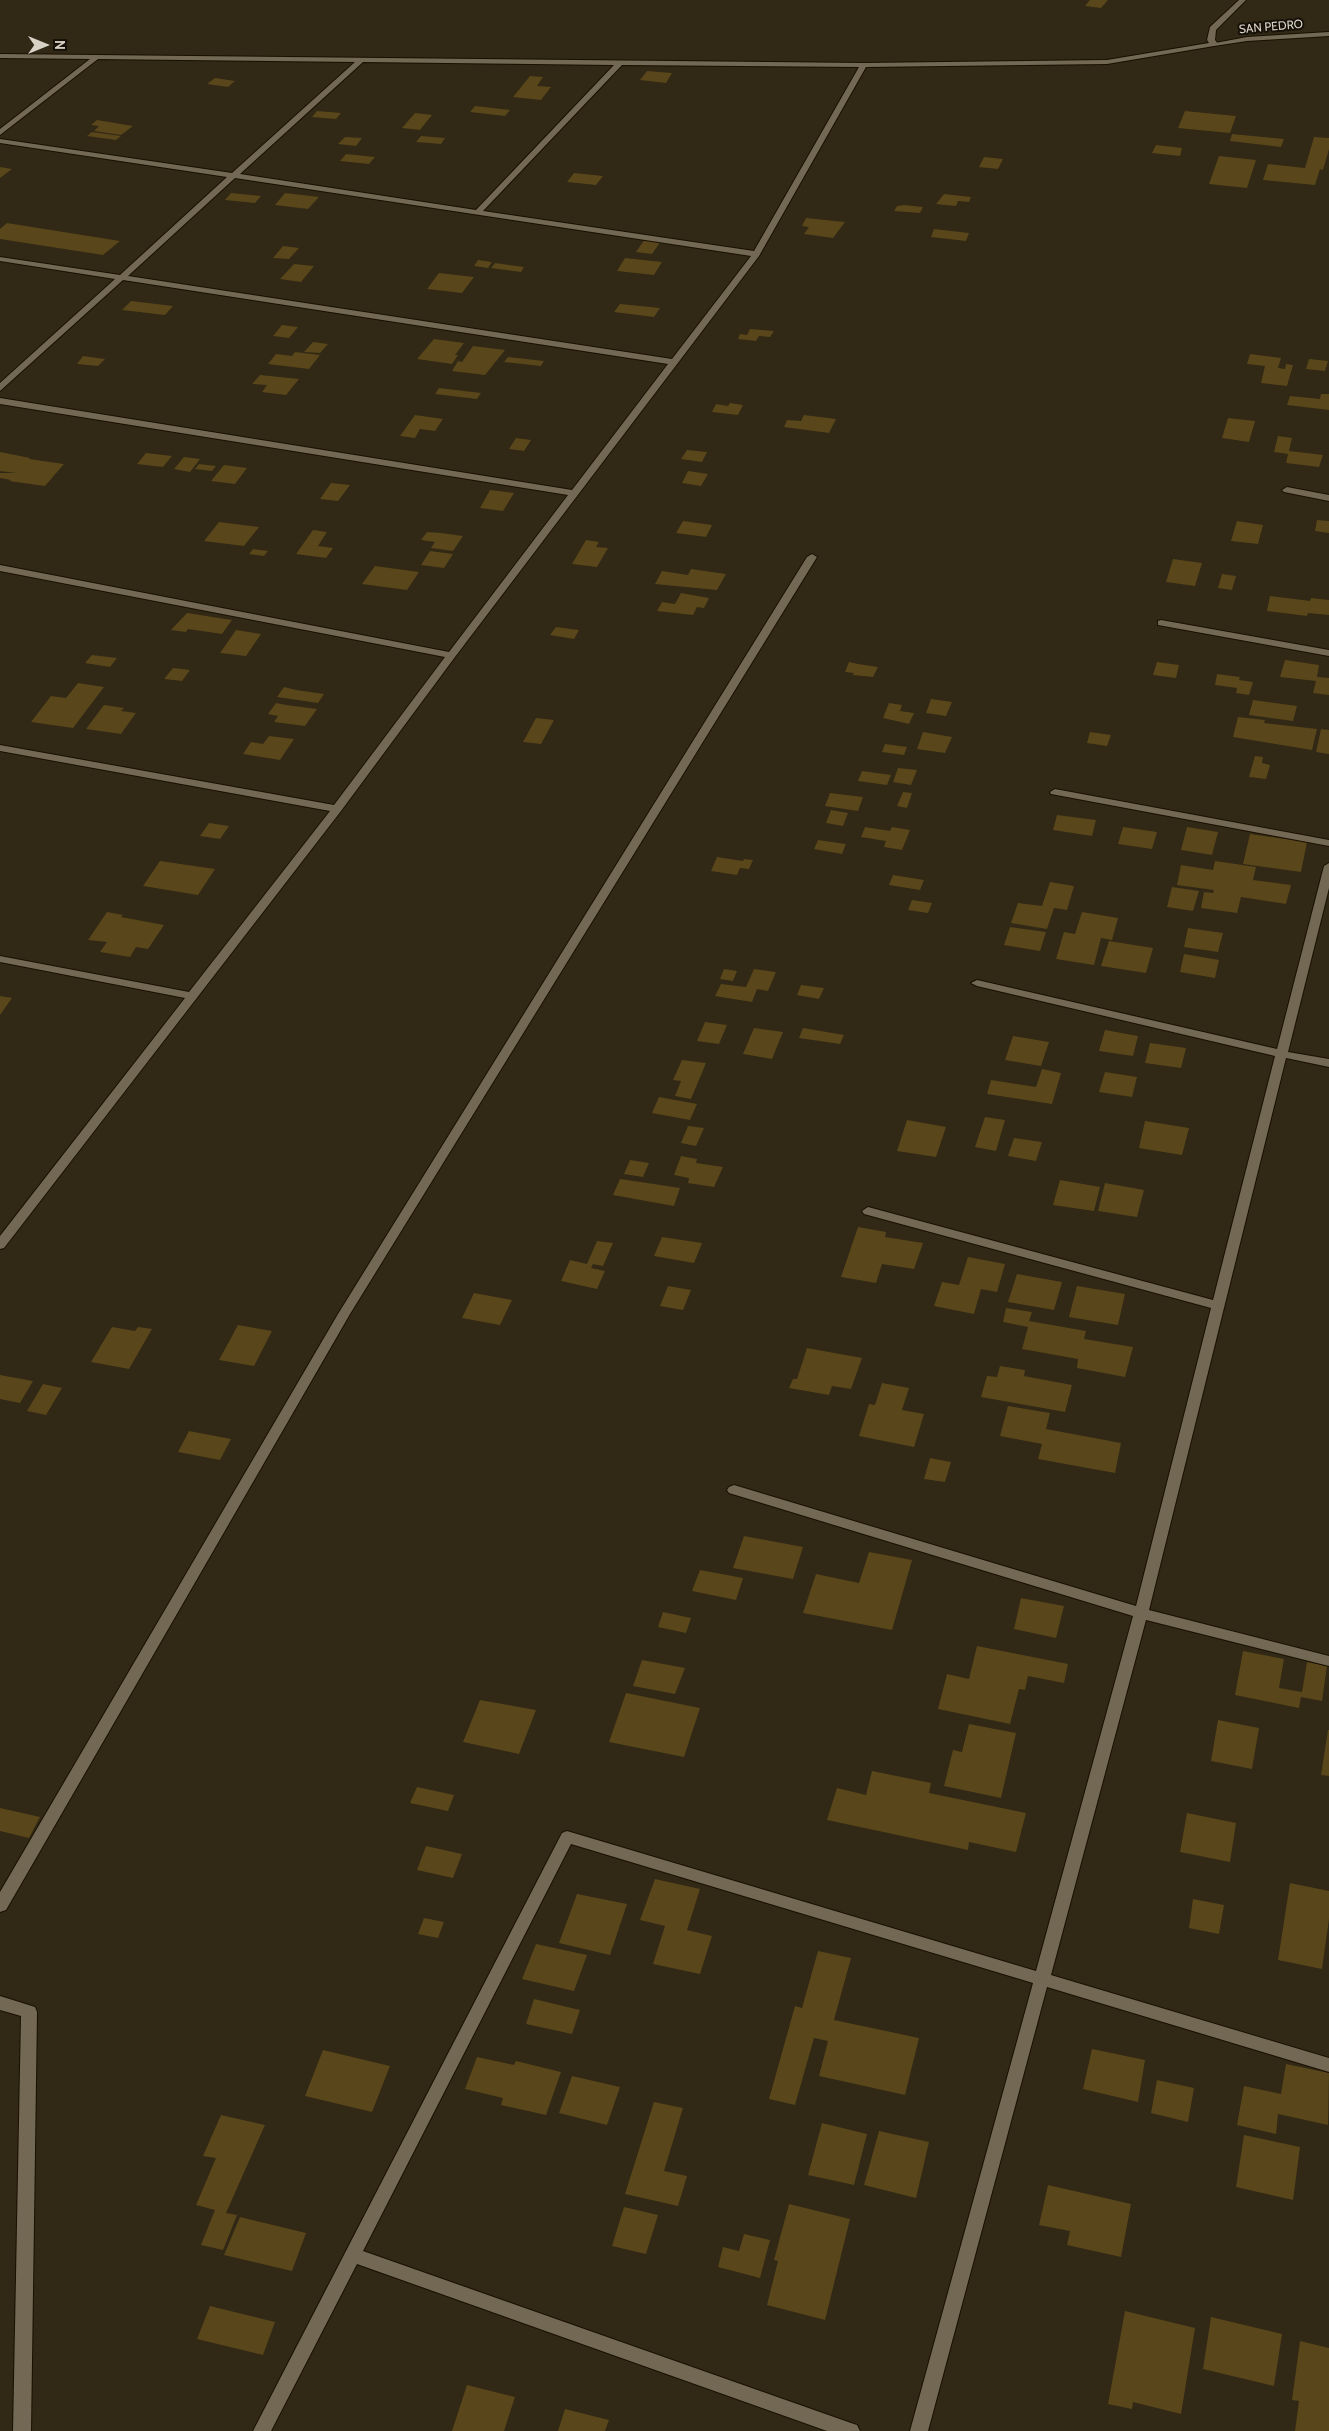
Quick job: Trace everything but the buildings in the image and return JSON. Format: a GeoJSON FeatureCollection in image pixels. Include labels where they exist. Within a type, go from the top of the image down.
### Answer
{"type":"FeatureCollection","features":[{"type":"Feature","properties":{"kind":"street"},"geometry":{"type":"LineString","coordinates":[[1214,44],[1211,40],[1213,29],[1243,0]]}},
{"type":"Feature","properties":{"kind":"street","name":"SAN PEDRO"},"geometry":{"type":"LineString","coordinates":[[0,56],[864,65],[1107,62],[1247,39],[1329,34]]}},
{"type":"Feature","properties":{"kind":"street"},"geometry":{"type":"LineString","coordinates":[[0,134],[98,56]]}},
{"type":"Feature","properties":{"kind":"street"},"geometry":{"type":"LineString","coordinates":[[0,388],[362,59]]}},
{"type":"Feature","properties":{"kind":"street"},"geometry":{"type":"LineString","coordinates":[[478,212],[620,62]]}},
{"type":"Feature","properties":{"kind":"street"},"geometry":{"type":"LineString","coordinates":[[0,1245],[4,1234],[337,809],[574,492],[756,254],[864,65]]}},
{"type":"Feature","properties":{"kind":"street"},"geometry":{"type":"LineString","coordinates":[[0,141],[756,254]]}},
{"type":"Feature","properties":{"kind":"street"},"geometry":{"type":"LineString","coordinates":[[0,259],[673,362]]}},
{"type":"Feature","properties":{"kind":"street"},"geometry":{"type":"LineString","coordinates":[[0,401],[574,492]]}},
{"type":"Feature","properties":{"kind":"street"},"geometry":{"type":"LineString","coordinates":[[1287,490],[1329,498]]}},
{"type":"Feature","properties":{"kind":"street"},"geometry":{"type":"LineString","coordinates":[[0,1906],[344,1314],[812,557]]}},
{"type":"Feature","properties":{"kind":"street"},"geometry":{"type":"LineString","coordinates":[[0,568],[451,655]]}},
{"type":"Feature","properties":{"kind":"street"},"geometry":{"type":"LineString","coordinates":[[1162,623],[1329,653]]}},
{"type":"Feature","properties":{"kind":"street"},"geometry":{"type":"LineString","coordinates":[[0,748],[337,809]]}},
{"type":"Feature","properties":{"kind":"street"},"geometry":{"type":"LineString","coordinates":[[1055,792],[1329,843]]}},
{"type":"Feature","properties":{"kind":"street"},"geometry":{"type":"LineString","coordinates":[[919,2431],[1141,1613],[1329,866]]}},
{"type":"Feature","properties":{"kind":"street"},"geometry":{"type":"LineString","coordinates":[[0,959],[190,996]]}},
{"type":"Feature","properties":{"kind":"street"},"geometry":{"type":"LineString","coordinates":[[978,983],[1282,1054],[1329,1063]]}},
{"type":"Feature","properties":{"kind":"street"},"geometry":{"type":"LineString","coordinates":[[868,1210],[1218,1306]]}},
{"type":"Feature","properties":{"kind":"street"},"geometry":{"type":"LineString","coordinates":[[734,1490],[1141,1613],[1329,1661]]}},
{"type":"Feature","properties":{"kind":"street"},"geometry":{"type":"LineString","coordinates":[[262,2431],[567,1837],[1041,1981],[1329,2065]]}},
{"type":"Feature","properties":{"kind":"street"},"geometry":{"type":"LineString","coordinates":[[0,2002],[29,2012],[22,2431]]}},
{"type":"Feature","properties":{"kind":"street"},"geometry":{"type":"LineString","coordinates":[[352,2255],[851,2431]]}}]}
